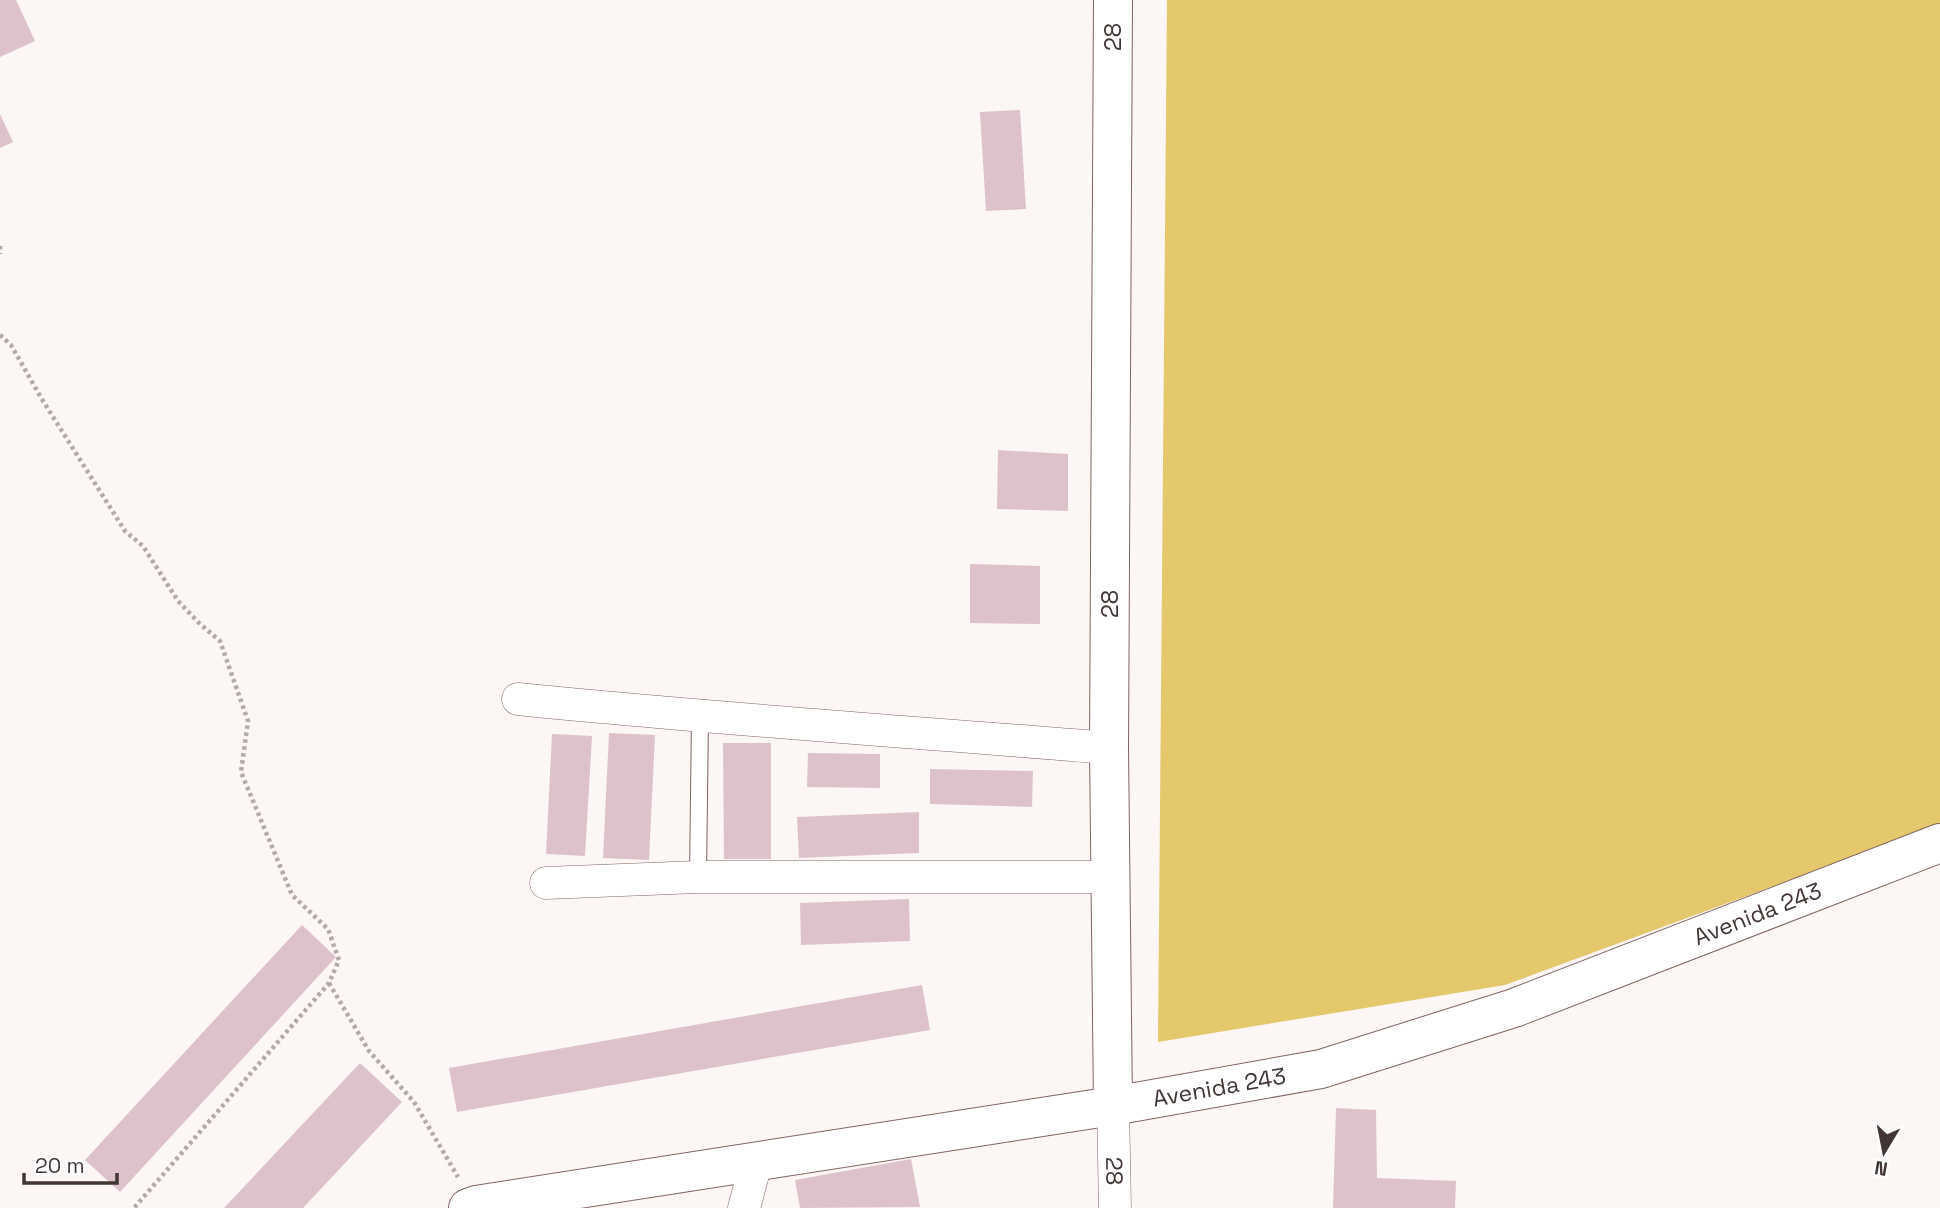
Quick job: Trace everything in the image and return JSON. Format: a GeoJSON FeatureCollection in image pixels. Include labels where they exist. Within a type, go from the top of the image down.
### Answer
{"type":"FeatureCollection","features":[{"type":"Feature","properties":{"kind":"street","name":"28"},"geometry":{"type":"LineString","coordinates":[[1113,0],[1110,748],[1115,1208]]}},
{"type":"Feature","properties":{"kind":"street"},"geometry":{"type":"LineString","coordinates":[[518,699],[700,717],[1110,748]]}},
{"type":"Feature","properties":{"kind":"street","name":"Avenida 243"},"geometry":{"type":"LineString","coordinates":[[472,1206],[1113,1106],[1321,1069],[1514,1008],[1940,843]]}},
{"type":"Feature","properties":{"kind":"street"},"geometry":{"type":"LineString","coordinates":[[546,883],[698,877],[1112,877]]}},
{"type":"Feature","properties":{"kind":"street"},"geometry":{"type":"LineString","coordinates":[[744,1208],[756,1163]]}},
{"type":"Feature","properties":{"kind":"lane"},"geometry":{"type":"LineString","coordinates":[[698,877],[700,717]]}},
{"type":"Feature","properties":{"kind":"path"},"geometry":{"type":"LineString","coordinates":[[0,246],[0,254]]}},
{"type":"Feature","properties":{"kind":"path"},"geometry":{"type":"LineString","coordinates":[[0,335],[11,345],[125,531],[143,546],[178,601],[199,624],[220,641],[248,721],[241,772],[292,895],[328,929],[340,960],[329,983],[134,1208]]}},
{"type":"Feature","properties":{"kind":"path"},"geometry":{"type":"LineString","coordinates":[[329,983],[369,1051],[415,1102],[472,1206]]}},
{"type":"Feature","properties":{"kind":"shaded area"},"geometry":{"type":"Polygon","coordinates":[[[1167,0],[1940,0],[1940,825],[1505,985],[1158,1042],[1167,0]]]}},
{"type":"Feature","properties":{"kind":"building"},"geometry":{"type":"Polygon","coordinates":[[[0,0],[16,0],[35,41],[0,57],[0,0]]]}},
{"type":"Feature","properties":{"kind":"building"},"geometry":{"type":"Polygon","coordinates":[[[1020,110],[1026,209],[986,211],[980,112],[1020,110]]]}},
{"type":"Feature","properties":{"kind":"building"},"geometry":{"type":"Polygon","coordinates":[[[0,114],[13,142],[0,148],[0,114]]]}},
{"type":"Feature","properties":{"kind":"building"},"geometry":{"type":"Polygon","coordinates":[[[998,450],[1068,454],[1068,511],[997,509],[998,450]]]}},
{"type":"Feature","properties":{"kind":"building"},"geometry":{"type":"Polygon","coordinates":[[[970,564],[1040,566],[1040,624],[970,623],[970,564]]]}},
{"type":"Feature","properties":{"kind":"building"},"geometry":{"type":"Polygon","coordinates":[[[609,733],[655,735],[649,860],[603,858],[609,733]]]}},
{"type":"Feature","properties":{"kind":"building"},"geometry":{"type":"Polygon","coordinates":[[[552,734],[592,736],[585,856],[546,854],[552,734]]]}},
{"type":"Feature","properties":{"kind":"building"},"geometry":{"type":"Polygon","coordinates":[[[723,743],[771,743],[771,859],[724,859],[723,743]]]}},
{"type":"Feature","properties":{"kind":"building"},"geometry":{"type":"Polygon","coordinates":[[[808,753],[880,754],[880,788],[807,787],[808,753]]]}},
{"type":"Feature","properties":{"kind":"building"},"geometry":{"type":"Polygon","coordinates":[[[930,769],[1033,771],[1032,807],[930,804],[930,769]]]}},
{"type":"Feature","properties":{"kind":"building"},"geometry":{"type":"Polygon","coordinates":[[[919,812],[919,853],[799,858],[797,817],[919,812]]]}},
{"type":"Feature","properties":{"kind":"building"},"geometry":{"type":"Polygon","coordinates":[[[909,899],[910,941],[801,945],[800,903],[909,899]]]}},
{"type":"Feature","properties":{"kind":"building"},"geometry":{"type":"Polygon","coordinates":[[[302,925],[336,957],[120,1192],[85,1160],[302,925]]]}},
{"type":"Feature","properties":{"kind":"building"},"geometry":{"type":"Polygon","coordinates":[[[922,985],[930,1030],[457,1112],[449,1068],[922,985]]]}},
{"type":"Feature","properties":{"kind":"building"},"geometry":{"type":"Polygon","coordinates":[[[360,1063],[402,1102],[303,1208],[224,1208],[360,1063]]]}},
{"type":"Feature","properties":{"kind":"building"},"geometry":{"type":"Polygon","coordinates":[[[1336,1108],[1376,1110],[1377,1178],[1456,1181],[1455,1208],[1333,1208],[1336,1108]]]}},
{"type":"Feature","properties":{"kind":"building"},"geometry":{"type":"Polygon","coordinates":[[[911,1159],[920,1207],[800,1208],[795,1180],[911,1159]]]}}]}
